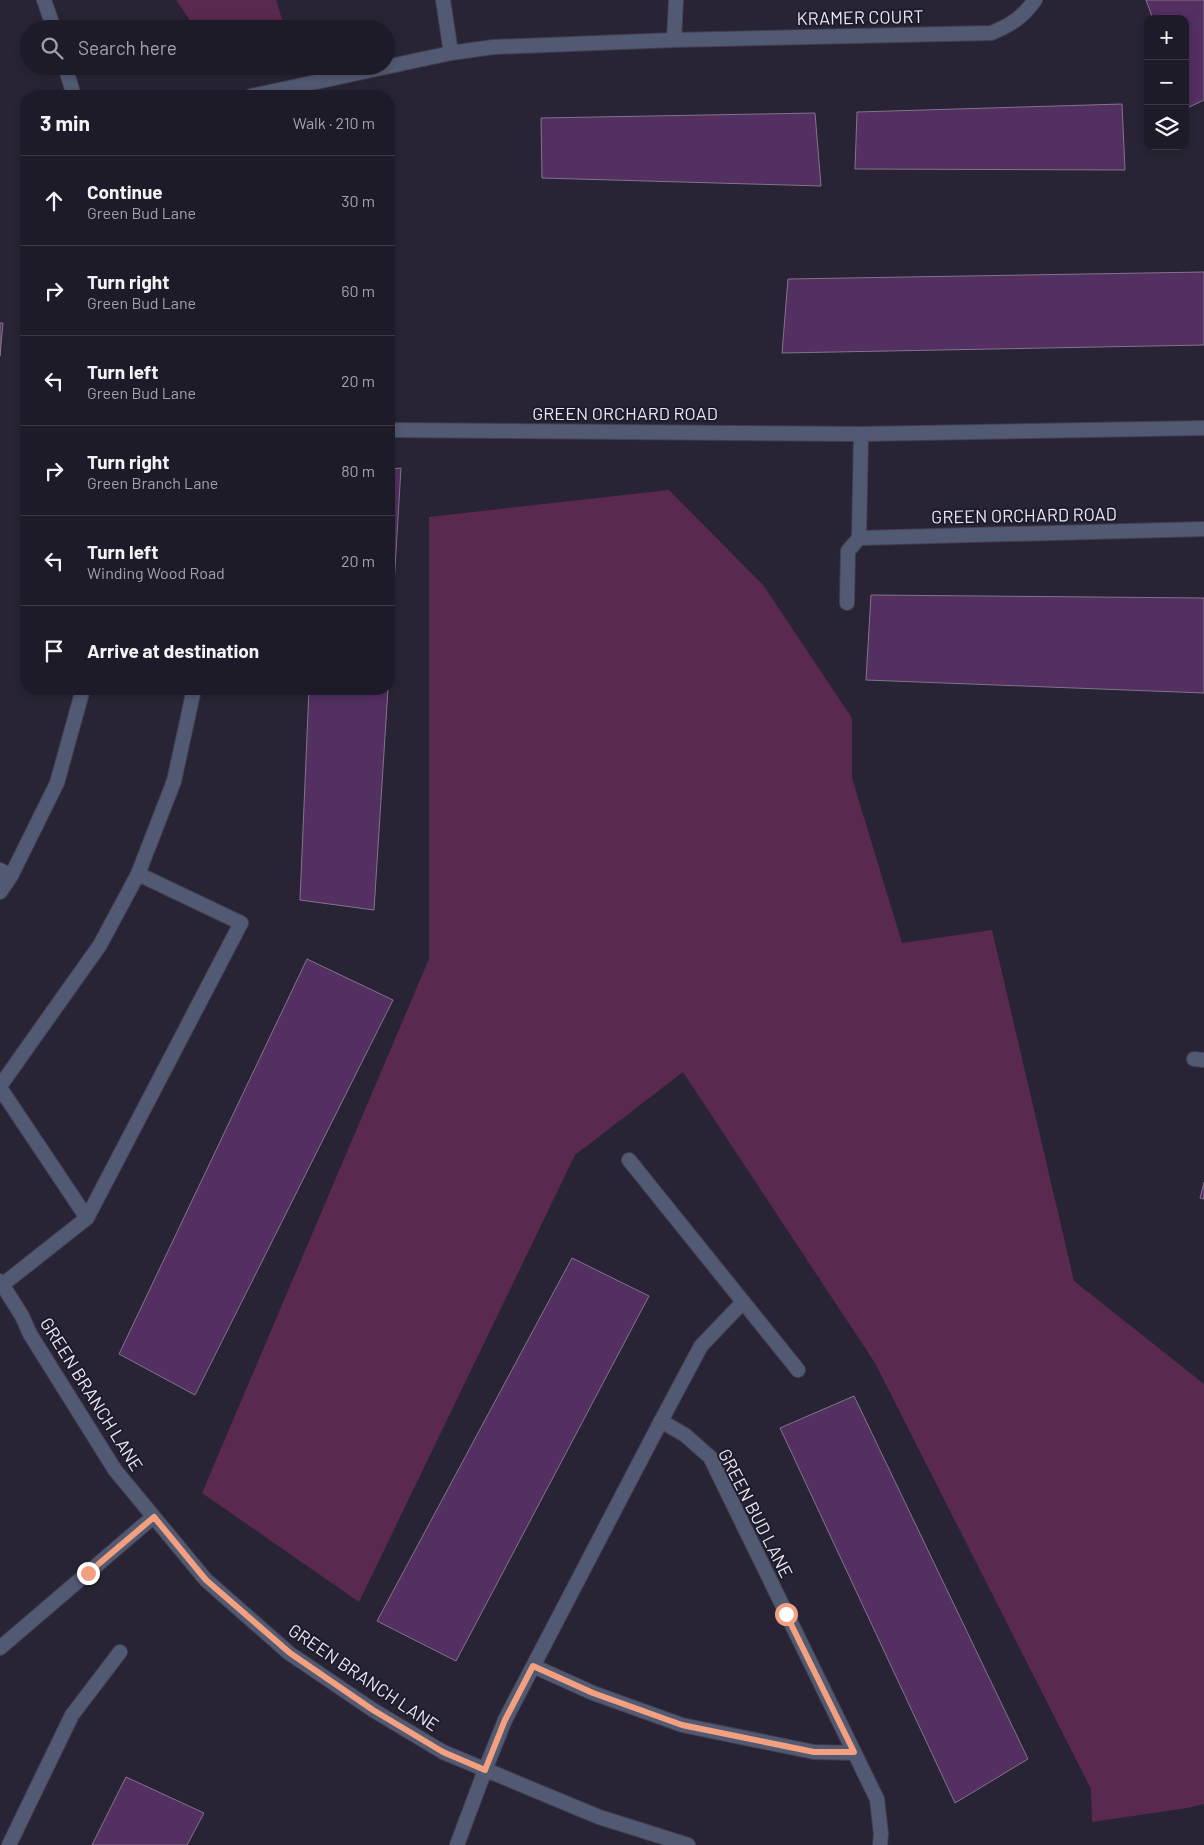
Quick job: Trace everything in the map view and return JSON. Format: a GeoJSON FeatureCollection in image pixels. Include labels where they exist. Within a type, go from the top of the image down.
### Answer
{"type":"FeatureCollection","features":[{"type":"Feature","properties":{"kind":"street"},"geometry":{"type":"LineString","coordinates":[[44,0],[51,20]]}},
{"type":"Feature","properties":{"kind":"street"},"geometry":{"type":"LineString","coordinates":[[442,0],[451,53]]}},
{"type":"Feature","properties":{"kind":"street"},"geometry":{"type":"LineString","coordinates":[[674,40],[676,0]]}},
{"type":"Feature","properties":{"kind":"street","name":"KRAMER COURT"},"geometry":{"type":"LineString","coordinates":[[395,65],[451,53],[493,47],[674,40],[991,33],[1009,26],[1027,11],[1035,0]]}},
{"type":"Feature","properties":{"kind":"street"},"geometry":{"type":"LineString","coordinates":[[68,75],[72,90]]}},
{"type":"Feature","properties":{"kind":"street","name":"KRAMER COURT"},"geometry":{"type":"LineString","coordinates":[[279,90],[349,75]]}},
{"type":"Feature","properties":{"kind":"street","name":"GREEN ORCHARD ROAD"},"geometry":{"type":"LineString","coordinates":[[395,430],[861,434],[1204,428]]}},
{"type":"Feature","properties":{"kind":"street"},"geometry":{"type":"LineString","coordinates":[[848,603],[848,551],[859,538],[861,434]]}},
{"type":"Feature","properties":{"kind":"street","name":"GREEN ORCHARD ROAD"},"geometry":{"type":"LineString","coordinates":[[859,538],[1204,530]]}},
{"type":"Feature","properties":{"kind":"street"},"geometry":{"type":"LineString","coordinates":[[0,892],[6,873],[57,783],[81,695]]}},
{"type":"Feature","properties":{"kind":"street"},"geometry":{"type":"LineString","coordinates":[[87,1218],[0,1087],[100,945],[138,874],[174,781],[193,695]]}},
{"type":"Feature","properties":{"kind":"street"},"geometry":{"type":"LineString","coordinates":[[1,1283],[87,1218],[241,923],[138,874]]}},
{"type":"Feature","properties":{"kind":"street"},"geometry":{"type":"LineString","coordinates":[[628,1160],[798,1370]]}},
{"type":"Feature","properties":{"kind":"street","name":"GREEN BRANCH LANE"},"geometry":{"type":"LineString","coordinates":[[1,1283],[22,1316],[30,1334],[115,1470],[206,1580],[290,1653],[373,1710],[443,1752],[598,1817],[688,1845]]}},
{"type":"Feature","properties":{"kind":"street"},"geometry":{"type":"LineString","coordinates":[[458,1845],[505,1720],[661,1421],[701,1346],[743,1302]]}},
{"type":"Feature","properties":{"kind":"street","name":"GREEN BUD LANE"},"geometry":{"type":"LineString","coordinates":[[661,1421],[685,1435],[710,1457],[878,1799],[880,1845]]}},
{"type":"Feature","properties":{"kind":"street"},"geometry":{"type":"LineString","coordinates":[[0,1648],[154,1517]]}},
{"type":"Feature","properties":{"kind":"street"},"geometry":{"type":"LineString","coordinates":[[8,1845],[72,1715],[120,1652]]}},
{"type":"Feature","properties":{"kind":"street"},"geometry":{"type":"LineString","coordinates":[[533,1666],[593,1693],[682,1725],[814,1752],[854,1752]]}},
{"type":"Feature","properties":{"kind":"shaded area"},"geometry":{"type":"Polygon","coordinates":[[[176,0],[276,0],[282,20],[190,20],[176,0]]]}},
{"type":"Feature","properties":{"kind":"shaded area"},"geometry":{"type":"Polygon","coordinates":[[[669,490],[763,585],[852,718],[852,778],[902,943],[992,930],[1074,1281],[1204,1384],[1204,1804],[1092,1822],[1091,1789],[875,1363],[683,1072],[575,1155],[359,1602],[202,1493],[429,959],[429,517],[669,490]]]}},
{"type":"Feature","properties":{"kind":"building"},"geometry":{"type":"Polygon","coordinates":[[[1146,0],[1204,0],[1204,100],[1189,107],[1189,15],[1152,15],[1146,0]]]}},
{"type":"Feature","properties":{"kind":"building"},"geometry":{"type":"Polygon","coordinates":[[[1122,104],[1125,170],[855,169],[857,112],[1122,104]]]}},
{"type":"Feature","properties":{"kind":"building"},"geometry":{"type":"Polygon","coordinates":[[[815,113],[821,186],[542,178],[541,118],[815,113]]]}},
{"type":"Feature","properties":{"kind":"building"},"geometry":{"type":"Polygon","coordinates":[[[1204,272],[1204,345],[782,353],[788,279],[1204,272]]]}},
{"type":"Feature","properties":{"kind":"building"},"geometry":{"type":"Polygon","coordinates":[[[0,323],[3,323],[0,356],[0,323]]]}},
{"type":"Feature","properties":{"kind":"building"},"geometry":{"type":"Polygon","coordinates":[[[395,468],[401,468],[395,569],[395,468]]]}},
{"type":"Feature","properties":{"kind":"building"},"geometry":{"type":"Polygon","coordinates":[[[871,595],[1204,598],[1204,693],[866,680],[871,595]]]}},
{"type":"Feature","properties":{"kind":"building"},"geometry":{"type":"Polygon","coordinates":[[[309,695],[388,695],[374,910],[300,900],[309,695]]]}},
{"type":"Feature","properties":{"kind":"building"},"geometry":{"type":"Polygon","coordinates":[[[307,959],[393,1000],[195,1395],[119,1354],[307,959]]]}},
{"type":"Feature","properties":{"kind":"building"},"geometry":{"type":"Polygon","coordinates":[[[1204,1182],[1204,1199],[1200,1198],[1204,1182]]]}},
{"type":"Feature","properties":{"kind":"building"},"geometry":{"type":"Polygon","coordinates":[[[572,1258],[649,1296],[456,1661],[377,1621],[572,1258]]]}},
{"type":"Feature","properties":{"kind":"building"},"geometry":{"type":"Polygon","coordinates":[[[854,1396],[1028,1759],[955,1803],[780,1428],[854,1396]]]}},
{"type":"Feature","properties":{"kind":"building"},"geometry":{"type":"Polygon","coordinates":[[[126,1777],[204,1813],[187,1845],[92,1845],[126,1777]]]}},
{"type":"Feature","properties":{"kind":"route"},"geometry":{"type":"LineString","coordinates":[[88,1573],[154,1517],[206,1580],[290,1653],[373,1710],[443,1752],[485,1770],[505,1720],[533,1666],[593,1693],[682,1725],[814,1752],[854,1752],[786,1614]]}}]}
